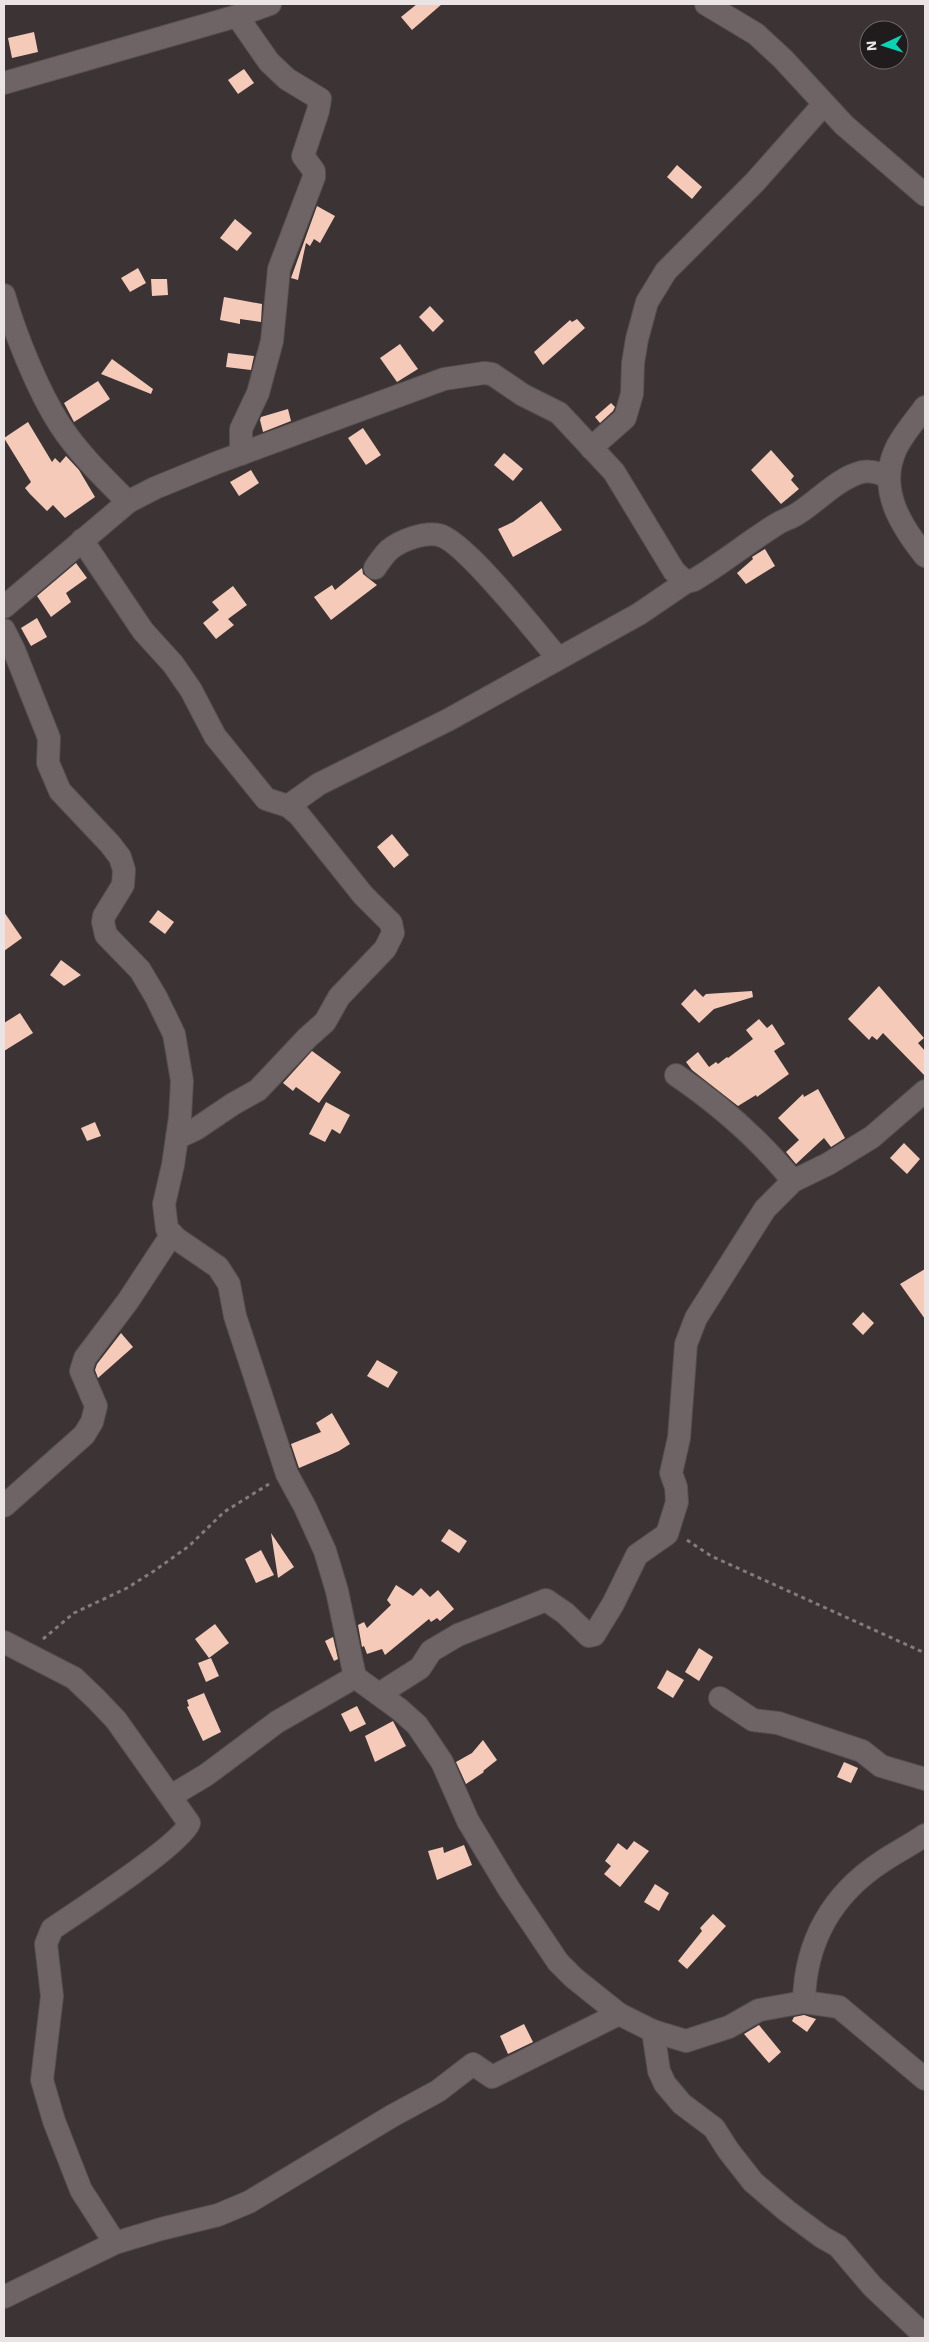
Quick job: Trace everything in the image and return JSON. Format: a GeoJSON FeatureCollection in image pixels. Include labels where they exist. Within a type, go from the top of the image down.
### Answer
{"type":"FeatureCollection","features":[{"type":"Feature","properties":{"kind":"street"},"geometry":{"type":"LineString","coordinates":[[4,83],[237,16],[270,4]]}},
{"type":"Feature","properties":{"kind":"street"},"geometry":{"type":"LineString","coordinates":[[711,6],[742,4]]}},
{"type":"Feature","properties":{"kind":"street"},"geometry":{"type":"LineString","coordinates":[[711,6],[756,34],[783,59],[844,125],[924,193]]}},
{"type":"Feature","properties":{"kind":"street"},"geometry":{"type":"LineString","coordinates":[[237,16],[269,62],[287,79],[320,99],[318,111],[303,156],[314,171],[314,177],[279,269],[272,341],[258,393],[242,428],[241,454]]}},
{"type":"Feature","properties":{"kind":"street"},"geometry":{"type":"LineString","coordinates":[[591,448],[625,418],[632,394],[633,363],[647,302],[666,271],[755,182],[824,104]]}},
{"type":"Feature","properties":{"kind":"street"},"geometry":{"type":"LineString","coordinates":[[4,295],[6,320],[60,424],[92,466],[128,502]]}},
{"type":"Feature","properties":{"kind":"street"},"geometry":{"type":"LineString","coordinates":[[4,607],[128,502],[155,488],[444,379],[484,373],[492,374],[523,396],[559,413],[591,448],[603,458],[614,472],[674,571],[686,582]]}},
{"type":"Feature","properties":{"kind":"street"},"geometry":{"type":"LineString","coordinates":[[925,407],[895,449],[888,477],[895,509],[914,542],[925,556]]}},
{"type":"Feature","properties":{"kind":"street"},"geometry":{"type":"LineString","coordinates":[[288,806],[319,784],[448,720],[639,614],[686,582],[694,580],[727,560],[753,540],[779,523],[796,515],[837,485],[862,472],[879,472],[888,477]]}},
{"type":"Feature","properties":{"kind":"street"},"geometry":{"type":"LineString","coordinates":[[375,568],[389,550],[414,537],[440,535],[456,545],[488,576],[558,658]]}},
{"type":"Feature","properties":{"kind":"street"},"geometry":{"type":"LineString","coordinates":[[82,540],[143,631],[173,664],[186,683],[215,736],[266,799],[288,806],[300,815],[363,895],[391,922],[393,933],[385,948],[339,997],[325,1022],[307,1038],[258,1090],[196,1129],[177,1138]]}},
{"type":"Feature","properties":{"kind":"street"},"geometry":{"type":"LineString","coordinates":[[4,630],[49,738],[48,763],[60,790],[120,857],[124,870],[123,885],[103,922],[106,935],[140,970],[174,1034],[182,1081],[177,1138],[164,1204],[167,1229],[218,1267],[229,1284],[235,1316],[287,1474],[305,1507],[325,1551],[337,1591],[355,1677],[417,1725],[442,1762],[468,1821],[498,1872],[558,1962],[574,1978],[619,2014],[653,2031],[686,2041],[729,2028],[759,2010],[804,2002],[839,2007],[925,2079]]}},
{"type":"Feature","properties":{"kind":"street"},"geometry":{"type":"LineString","coordinates":[[676,1075],[735,1121],[772,1155],[793,1181]]}},
{"type":"Feature","properties":{"kind":"street"},"geometry":{"type":"LineString","coordinates":[[379,1694],[420,1668],[431,1651],[458,1635],[546,1600],[589,1636],[594,1635],[609,1612],[637,1555],[667,1534],[677,1502],[676,1487],[672,1473],[680,1438],[686,1344],[696,1318],[765,1209],[793,1181],[828,1164],[872,1137],[925,1090]]}},
{"type":"Feature","properties":{"kind":"street"},"geometry":{"type":"LineString","coordinates":[[4,1506],[84,1436],[92,1422],[96,1406],[81,1371],[85,1358],[128,1301],[172,1234]]}},
{"type":"Feature","properties":{"kind":"street"},"geometry":{"type":"LineString","coordinates":[[4,1642],[74,1678],[96,1699],[116,1720],[189,1823],[187,1830],[144,1865],[52,1930],[46,1944],[52,1996],[42,2080],[54,2121],[82,2190],[115,2243]]}},
{"type":"Feature","properties":{"kind":"street"},"geometry":{"type":"LineString","coordinates":[[171,1796],[206,1775],[277,1722],[355,1677]]}},
{"type":"Feature","properties":{"kind":"street"},"geometry":{"type":"LineString","coordinates":[[720,1698],[753,1720],[778,1723],[862,1751],[881,1766],[925,1779]]}},
{"type":"Feature","properties":{"kind":"street"},"geometry":{"type":"LineString","coordinates":[[804,2002],[805,1981],[810,1954],[821,1928],[842,1895],[882,1862],[925,1835]]}},
{"type":"Feature","properties":{"kind":"street"},"geometry":{"type":"LineString","coordinates":[[4,2297],[115,2243],[161,2229],[218,2216],[249,2202],[392,2116],[438,2091],[473,2064],[492,2077],[619,2014]]}},
{"type":"Feature","properties":{"kind":"street"},"geometry":{"type":"LineString","coordinates":[[653,2031],[659,2071],[665,2084],[682,2104],[714,2128],[728,2150],[753,2182],[787,2211],[822,2237],[838,2246],[872,2286],[925,2336]]}},
{"type":"Feature","properties":{"kind":"path"},"geometry":{"type":"LineString","coordinates":[[26,1652],[74,1613],[127,1588],[154,1571],[189,1546],[224,1512],[287,1474]]}},
{"type":"Feature","properties":{"kind":"path"},"geometry":{"type":"LineString","coordinates":[[667,1534],[687,1540],[711,1556],[925,1653]]}},
{"type":"Feature","properties":{"kind":"building"},"geometry":{"type":"Polygon","coordinates":[[[417,4],[442,4],[412,30],[401,17],[417,4]]]}},
{"type":"Feature","properties":{"kind":"building"},"geometry":{"type":"Polygon","coordinates":[[[34,32],[38,52],[12,58],[8,38],[34,32]]]}},
{"type":"Feature","properties":{"kind":"building"},"geometry":{"type":"Polygon","coordinates":[[[244,69],[254,83],[238,94],[228,80],[244,69]]]}},
{"type":"Feature","properties":{"kind":"building"},"geometry":{"type":"Polygon","coordinates":[[[677,165],[702,187],[692,199],[667,177],[677,165]]]}},
{"type":"Feature","properties":{"kind":"building"},"geometry":{"type":"Polygon","coordinates":[[[317,206],[335,216],[320,243],[314,239],[310,246],[306,243],[298,280],[291,278],[317,206]]]}},
{"type":"Feature","properties":{"kind":"building"},"geometry":{"type":"Polygon","coordinates":[[[235,219],[252,233],[237,251],[220,238],[235,219]]]}},
{"type":"Feature","properties":{"kind":"building"},"geometry":{"type":"Polygon","coordinates":[[[138,268],[146,283],[130,292],[121,278],[138,268]]]}},
{"type":"Feature","properties":{"kind":"building"},"geometry":{"type":"Polygon","coordinates":[[[151,279],[167,279],[168,295],[152,296],[151,279]]]}},
{"type":"Feature","properties":{"kind":"building"},"geometry":{"type":"Polygon","coordinates":[[[224,297],[262,304],[261,322],[240,319],[240,324],[220,320],[224,297]]]}},
{"type":"Feature","properties":{"kind":"building"},"geometry":{"type":"Polygon","coordinates":[[[430,306],[444,321],[433,332],[419,317],[430,306]]]}},
{"type":"Feature","properties":{"kind":"building"},"geometry":{"type":"Polygon","coordinates":[[[577,319],[585,328],[543,365],[534,352],[570,320],[572,322],[577,319]]]}},
{"type":"Feature","properties":{"kind":"building"},"geometry":{"type":"Polygon","coordinates":[[[400,344],[418,369],[397,382],[380,358],[400,344]]]}},
{"type":"Feature","properties":{"kind":"building"},"geometry":{"type":"Polygon","coordinates":[[[228,353],[254,356],[251,370],[226,367],[228,353]]]}},
{"type":"Feature","properties":{"kind":"building"},"geometry":{"type":"Polygon","coordinates":[[[112,359],[153,389],[151,394],[101,374],[112,359]]]}},
{"type":"Feature","properties":{"kind":"building"},"geometry":{"type":"Polygon","coordinates":[[[98,381],[110,399],[74,422],[64,403],[98,381]]]}},
{"type":"Feature","properties":{"kind":"building"},"geometry":{"type":"Polygon","coordinates":[[[611,403],[615,407],[613,411],[600,423],[595,417],[611,403]]]}},
{"type":"Feature","properties":{"kind":"building"},"geometry":{"type":"Polygon","coordinates":[[[288,409],[291,421],[263,432],[261,417],[288,409]]]}},
{"type":"Feature","properties":{"kind":"building"},"geometry":{"type":"Polygon","coordinates":[[[28,422],[52,462],[55,458],[60,463],[66,456],[79,470],[95,497],[65,518],[53,505],[47,511],[25,488],[31,482],[4,438],[28,422]]]}},
{"type":"Feature","properties":{"kind":"building"},"geometry":{"type":"Polygon","coordinates":[[[363,428],[381,455],[366,465],[348,438],[363,428]]]}},
{"type":"Feature","properties":{"kind":"building"},"geometry":{"type":"Polygon","coordinates":[[[771,450],[794,476],[791,480],[799,489],[781,504],[751,470],[771,450]]]}},
{"type":"Feature","properties":{"kind":"building"},"geometry":{"type":"Polygon","coordinates":[[[504,453],[523,469],[513,481],[494,465],[504,453]]]}},
{"type":"Feature","properties":{"kind":"building"},"geometry":{"type":"Polygon","coordinates":[[[251,470],[259,483],[239,496],[230,482],[251,470]]]}},
{"type":"Feature","properties":{"kind":"building"},"geometry":{"type":"Polygon","coordinates":[[[541,501],[562,530],[513,557],[498,529],[513,522],[541,501]]]}},
{"type":"Feature","properties":{"kind":"building"},"geometry":{"type":"Polygon","coordinates":[[[765,549],[775,566],[746,584],[737,573],[753,559],[752,557],[765,549]]]}},
{"type":"Feature","properties":{"kind":"building"},"geometry":{"type":"Polygon","coordinates":[[[76,563],[87,578],[66,593],[71,602],[51,617],[37,596],[76,563]]]}},
{"type":"Feature","properties":{"kind":"building"},"geometry":{"type":"Polygon","coordinates":[[[362,568],[363,574],[377,585],[331,620],[314,597],[332,585],[335,590],[362,568]]]}},
{"type":"Feature","properties":{"kind":"building"},"geometry":{"type":"Polygon","coordinates":[[[233,586],[247,605],[228,619],[234,625],[216,639],[203,623],[219,610],[212,602],[233,586]]]}},
{"type":"Feature","properties":{"kind":"building"},"geometry":{"type":"Polygon","coordinates":[[[37,618],[47,637],[31,646],[21,628],[37,618]]]}},
{"type":"Feature","properties":{"kind":"building"},"geometry":{"type":"Polygon","coordinates":[[[392,834],[409,855],[394,868],[377,847],[392,834]]]}},
{"type":"Feature","properties":{"kind":"building"},"geometry":{"type":"Polygon","coordinates":[[[158,910],[174,922],[165,934],[149,922],[158,910]]]}},
{"type":"Feature","properties":{"kind":"building"},"geometry":{"type":"Polygon","coordinates":[[[4,912],[22,938],[4,951],[4,912]]]}},
{"type":"Feature","properties":{"kind":"building"},"geometry":{"type":"Polygon","coordinates":[[[61,960],[81,975],[64,986],[50,975],[61,960]]]}},
{"type":"Feature","properties":{"kind":"building"},"geometry":{"type":"Polygon","coordinates":[[[879,986],[924,1038],[918,1043],[925,1051],[925,1076],[883,1033],[877,1040],[872,1036],[869,1040],[848,1019],[879,986]]]}},
{"type":"Feature","properties":{"kind":"building"},"geometry":{"type":"Polygon","coordinates":[[[695,989],[703,997],[706,994],[752,991],[753,997],[714,1009],[699,1023],[681,1004],[695,989]]]}},
{"type":"Feature","properties":{"kind":"building"},"geometry":{"type":"Polygon","coordinates":[[[20,1013],[33,1033],[4,1051],[4,1023],[20,1013]]]}},
{"type":"Feature","properties":{"kind":"building"},"geometry":{"type":"Polygon","coordinates":[[[759,1019],[767,1028],[772,1024],[785,1044],[774,1051],[789,1074],[757,1097],[756,1095],[738,1106],[692,1070],[686,1062],[698,1052],[709,1067],[716,1062],[718,1064],[753,1039],[746,1030],[759,1019]]]}},
{"type":"Feature","properties":{"kind":"building"},"geometry":{"type":"Polygon","coordinates":[[[312,1051],[341,1072],[319,1103],[296,1087],[293,1091],[283,1083],[312,1051]]]}},
{"type":"Feature","properties":{"kind":"building"},"geometry":{"type":"Polygon","coordinates":[[[818,1089],[845,1138],[831,1147],[824,1138],[796,1164],[786,1152],[799,1140],[778,1118],[803,1094],[804,1097],[818,1089]]]}},
{"type":"Feature","properties":{"kind":"building"},"geometry":{"type":"Polygon","coordinates":[[[326,1102],[350,1115],[340,1134],[332,1129],[325,1142],[309,1134],[326,1102]]]}},
{"type":"Feature","properties":{"kind":"building"},"geometry":{"type":"Polygon","coordinates":[[[95,1122],[101,1136],[87,1141],[81,1128],[95,1122]]]}},
{"type":"Feature","properties":{"kind":"building"},"geometry":{"type":"Polygon","coordinates":[[[904,1143],[920,1159],[907,1174],[890,1158],[904,1143]]]}},
{"type":"Feature","properties":{"kind":"building"},"geometry":{"type":"Polygon","coordinates":[[[925,1269],[925,1319],[900,1284],[925,1269]]]}},
{"type":"Feature","properties":{"kind":"building"},"geometry":{"type":"Polygon","coordinates":[[[863,1312],[874,1323],[863,1335],[852,1324],[863,1312]]]}},
{"type":"Feature","properties":{"kind":"building"},"geometry":{"type":"Polygon","coordinates":[[[121,1333],[133,1347],[98,1378],[95,1370],[97,1364],[121,1333]]]}},
{"type":"Feature","properties":{"kind":"building"},"geometry":{"type":"Polygon","coordinates":[[[377,1360],[398,1372],[388,1388],[367,1376],[377,1360]]]}},
{"type":"Feature","properties":{"kind":"building"},"geometry":{"type":"Polygon","coordinates":[[[332,1413],[350,1444],[339,1451],[299,1468],[291,1444],[321,1432],[316,1423],[332,1413]]]}},
{"type":"Feature","properties":{"kind":"building"},"geometry":{"type":"Polygon","coordinates":[[[449,1529],[467,1541],[459,1553],[441,1541],[449,1529]]]}},
{"type":"Feature","properties":{"kind":"building"},"geometry":{"type":"Polygon","coordinates":[[[271,1533],[294,1567],[278,1578],[271,1533]]]}},
{"type":"Feature","properties":{"kind":"building"},"geometry":{"type":"Polygon","coordinates":[[[261,1550],[274,1575],[256,1583],[245,1559],[261,1550]]]}},
{"type":"Feature","properties":{"kind":"building"},"geometry":{"type":"Polygon","coordinates":[[[396,1585],[413,1596],[421,1588],[430,1597],[438,1590],[454,1609],[440,1621],[437,1618],[431,1622],[429,1619],[385,1655],[382,1649],[367,1654],[364,1646],[362,1647],[358,1625],[364,1622],[367,1628],[391,1605],[387,1600],[396,1585]]]}},
{"type":"Feature","properties":{"kind":"building"},"geometry":{"type":"Polygon","coordinates":[[[215,1624],[229,1643],[209,1658],[195,1639],[215,1624]]]}},
{"type":"Feature","properties":{"kind":"building"},"geometry":{"type":"Polygon","coordinates":[[[333,1637],[338,1659],[334,1661],[325,1641],[333,1637]]]}},
{"type":"Feature","properties":{"kind":"building"},"geometry":{"type":"Polygon","coordinates":[[[699,1648],[713,1657],[699,1681],[685,1672],[699,1648]]]}},
{"type":"Feature","properties":{"kind":"building"},"geometry":{"type":"Polygon","coordinates":[[[211,1658],[219,1676],[206,1682],[198,1663],[211,1658]]]}},
{"type":"Feature","properties":{"kind":"building"},"geometry":{"type":"Polygon","coordinates":[[[667,1670],[684,1680],[673,1698],[657,1688],[667,1670]]]}},
{"type":"Feature","properties":{"kind":"building"},"geometry":{"type":"Polygon","coordinates":[[[204,1693],[221,1732],[203,1741],[187,1707],[189,1706],[187,1700],[204,1693]]]}},
{"type":"Feature","properties":{"kind":"building"},"geometry":{"type":"Polygon","coordinates":[[[357,1706],[366,1724],[350,1732],[341,1714],[357,1706]]]}},
{"type":"Feature","properties":{"kind":"building"},"geometry":{"type":"Polygon","coordinates":[[[393,1721],[406,1746],[375,1762],[365,1736],[393,1721]]]}},
{"type":"Feature","properties":{"kind":"building"},"geometry":{"type":"Polygon","coordinates":[[[483,1740],[497,1760],[484,1772],[466,1784],[456,1762],[472,1753],[483,1740]]]}},
{"type":"Feature","properties":{"kind":"building"},"geometry":{"type":"Polygon","coordinates":[[[844,1762],[858,1768],[851,1783],[837,1777],[844,1762]]]}},
{"type":"Feature","properties":{"kind":"building"},"geometry":{"type":"Polygon","coordinates":[[[634,1841],[649,1851],[620,1887],[604,1874],[611,1866],[605,1861],[618,1843],[627,1850],[634,1841]]]}},
{"type":"Feature","properties":{"kind":"building"},"geometry":{"type":"Polygon","coordinates":[[[464,1845],[472,1865],[437,1880],[428,1851],[443,1847],[444,1853],[464,1845]]]}},
{"type":"Feature","properties":{"kind":"building"},"geometry":{"type":"Polygon","coordinates":[[[655,1884],[669,1893],[659,1911],[644,1902],[655,1884]]]}},
{"type":"Feature","properties":{"kind":"building"},"geometry":{"type":"Polygon","coordinates":[[[713,1914],[726,1926],[687,1969],[678,1961],[702,1931],[700,1928],[713,1914]]]}},
{"type":"Feature","properties":{"kind":"building"},"geometry":{"type":"Polygon","coordinates":[[[804,2015],[816,2019],[807,2032],[792,2021],[794,2017],[804,2015]]]}},
{"type":"Feature","properties":{"kind":"building"},"geometry":{"type":"Polygon","coordinates":[[[524,2024],[533,2042],[508,2054],[500,2036],[524,2024]]]}},
{"type":"Feature","properties":{"kind":"building"},"geometry":{"type":"Polygon","coordinates":[[[759,2025],[781,2052],[769,2063],[744,2034],[759,2025]]]}}]}
